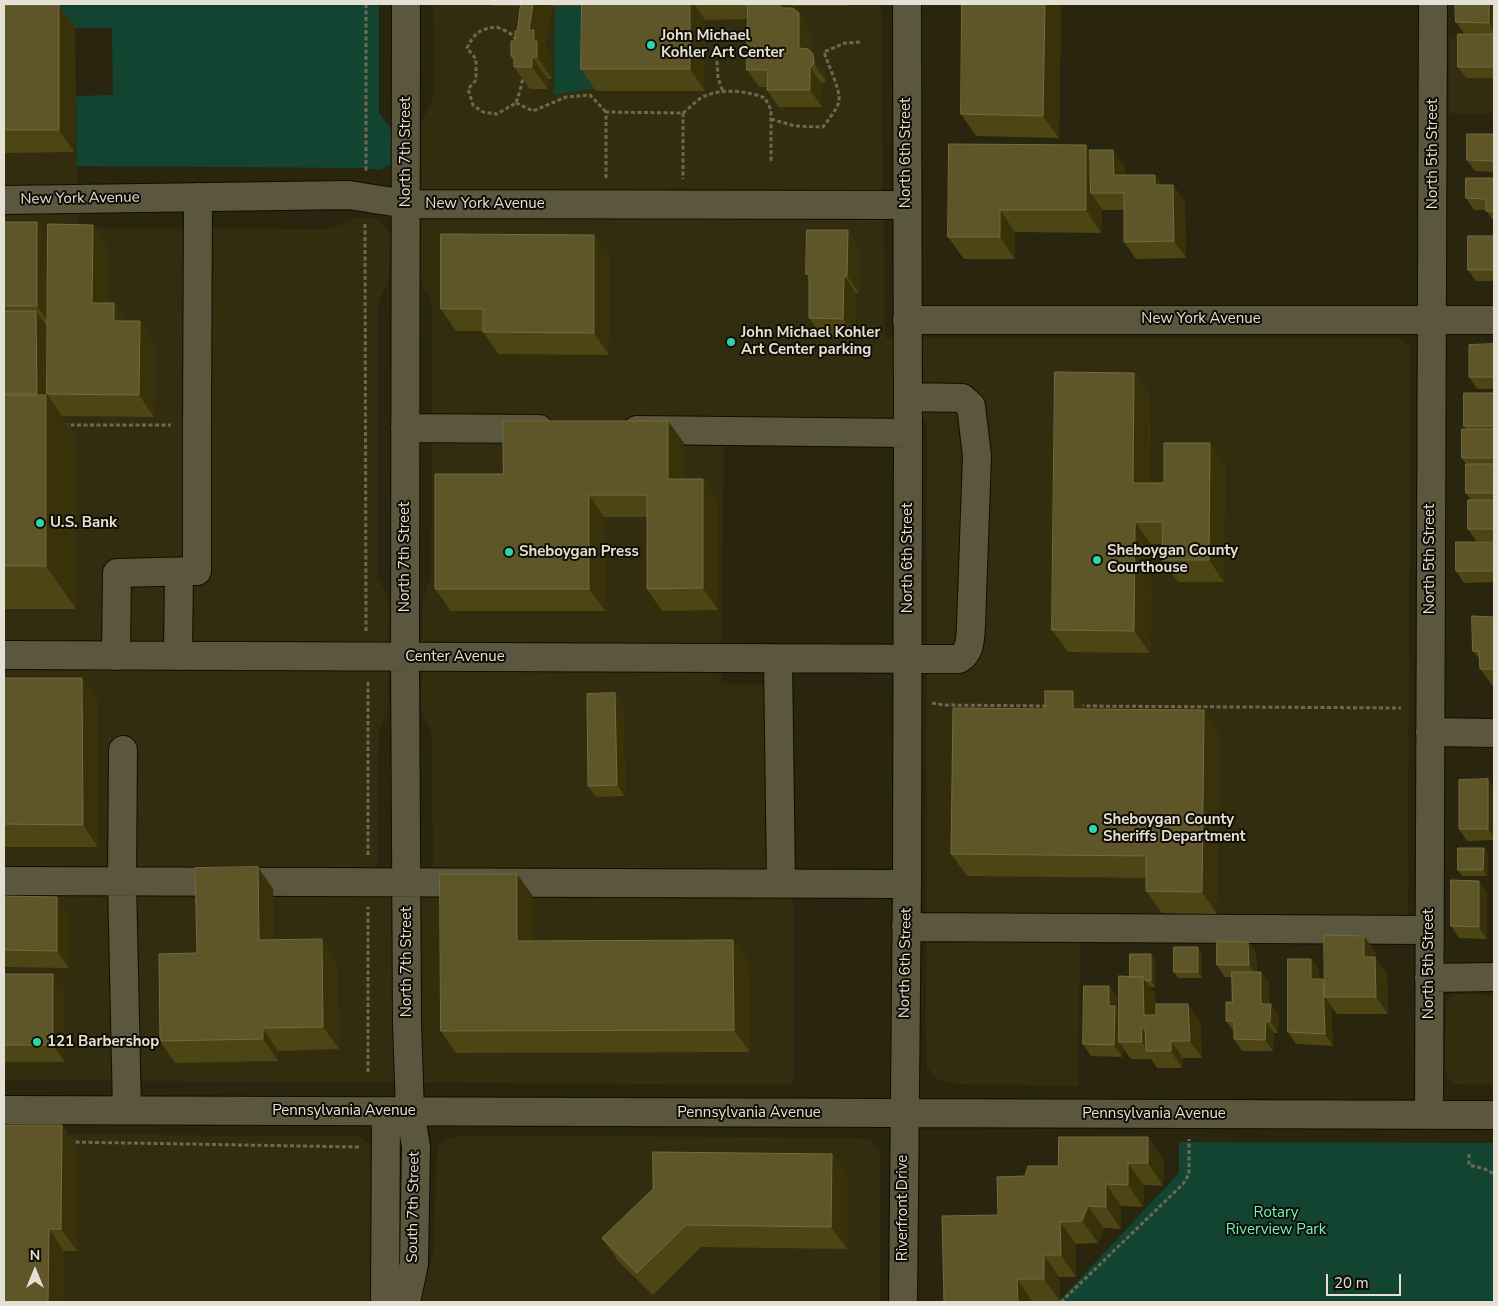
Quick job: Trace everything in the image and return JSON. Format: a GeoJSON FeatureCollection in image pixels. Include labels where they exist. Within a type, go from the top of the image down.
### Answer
{"type":"FeatureCollection","features":[{"type":"Feature","properties":{"kind":"street","name":"North 7th Street"},"geometry":{"type":"LineString","coordinates":[[398,1111],[407,1024],[405,657],[406,4]]}},
{"type":"Feature","properties":{"kind":"street","name":"North 6th Street"},"geometry":{"type":"LineString","coordinates":[[904,1113],[907,884],[908,434],[906,4]]}},
{"type":"Feature","properties":{"kind":"street","name":"North 5th Street"},"geometry":{"type":"LineString","coordinates":[[1429,1114],[1433,4]]}},
{"type":"Feature","properties":{"kind":"street","name":"New York Avenue"},"geometry":{"type":"LineString","coordinates":[[4,200],[349,195],[367,196],[406,204],[906,205]]}},
{"type":"Feature","properties":{"kind":"street"},"geometry":{"type":"LineString","coordinates":[[116,656],[117,573],[197,572],[198,197]]}},
{"type":"Feature","properties":{"kind":"street","name":"New York Avenue"},"geometry":{"type":"LineString","coordinates":[[907,320],[1494,320]]}},
{"type":"Feature","properties":{"kind":"street","name":"Center Avenue"},"geometry":{"type":"LineString","coordinates":[[4,655],[957,660],[967,652],[971,626],[977,479],[972,411],[965,399],[957,397],[908,397]]}},
{"type":"Feature","properties":{"kind":"street"},"geometry":{"type":"LineString","coordinates":[[405,428],[562,430]]}},
{"type":"Feature","properties":{"kind":"street"},"geometry":{"type":"LineString","coordinates":[[611,430],[908,434]]}},
{"type":"Feature","properties":{"kind":"street"},"geometry":{"type":"LineString","coordinates":[[178,656],[179,572]]}},
{"type":"Feature","properties":{"kind":"street"},"geometry":{"type":"LineString","coordinates":[[778,659],[781,884]]}},
{"type":"Feature","properties":{"kind":"street"},"geometry":{"type":"LineString","coordinates":[[1430,732],[1494,733]]}},
{"type":"Feature","properties":{"kind":"street"},"geometry":{"type":"LineString","coordinates":[[123,750],[122,882],[127,1110]]}},
{"type":"Feature","properties":{"kind":"street"},"geometry":{"type":"LineString","coordinates":[[4,881],[907,884]]}},
{"type":"Feature","properties":{"kind":"street"},"geometry":{"type":"LineString","coordinates":[[906,927],[1429,930]]}},
{"type":"Feature","properties":{"kind":"street"},"geometry":{"type":"LineString","coordinates":[[1429,978],[1494,977]]}},
{"type":"Feature","properties":{"kind":"street","name":"Pennsylvania Avenue"},"geometry":{"type":"LineString","coordinates":[[4,1110],[1494,1115]]}},
{"type":"Feature","properties":{"kind":"street","name":"South 7th Street"},"geometry":{"type":"LineString","coordinates":[[384,1302],[386,1147],[398,1111]]}},
{"type":"Feature","properties":{"kind":"street","name":"South 7th Street"},"geometry":{"type":"LineString","coordinates":[[398,1111],[416,1148],[414,1264],[406,1302]]}},
{"type":"Feature","properties":{"kind":"street","name":"Riverfront Drive"},"geometry":{"type":"LineString","coordinates":[[903,1302],[904,1113]]}},
{"type":"Feature","properties":{"kind":"path"},"geometry":{"type":"LineString","coordinates":[[366,4],[367,196],[364,240],[366,656]]}},
{"type":"Feature","properties":{"kind":"path"},"geometry":{"type":"LineString","coordinates":[[497,27],[511,34],[519,43],[523,56],[524,70],[516,103],[498,114],[483,112],[473,105],[468,89],[476,80],[476,59],[468,48],[473,36],[484,29],[497,27]]}},
{"type":"Feature","properties":{"kind":"path"},"geometry":{"type":"LineString","coordinates":[[770,118],[795,126],[822,127],[831,116],[839,100],[824,52],[845,43],[861,42]]}},
{"type":"Feature","properties":{"kind":"path"},"geometry":{"type":"LineString","coordinates":[[717,61],[718,78],[723,92]]}},
{"type":"Feature","properties":{"kind":"path"},"geometry":{"type":"LineString","coordinates":[[606,112],[682,113],[705,96],[723,92],[755,94],[765,98],[770,110],[770,162]]}},
{"type":"Feature","properties":{"kind":"path"},"geometry":{"type":"LineString","coordinates":[[516,103],[533,111],[566,97],[590,94],[606,112],[605,204]]}},
{"type":"Feature","properties":{"kind":"path"},"geometry":{"type":"LineString","coordinates":[[682,113],[684,205]]}},
{"type":"Feature","properties":{"kind":"path"},"geometry":{"type":"LineString","coordinates":[[57,425],[196,425]]}},
{"type":"Feature","properties":{"kind":"path"},"geometry":{"type":"LineString","coordinates":[[907,700],[944,705],[1052,706]]}},
{"type":"Feature","properties":{"kind":"path"},"geometry":{"type":"LineString","coordinates":[[1072,706],[1401,708]]}},
{"type":"Feature","properties":{"kind":"path"},"geometry":{"type":"LineString","coordinates":[[1061,1302],[1183,1184],[1189,1174],[1189,1114]]}},
{"type":"Feature","properties":{"kind":"path"},"geometry":{"type":"LineString","coordinates":[[62,1142],[386,1147]]}},
{"type":"Feature","properties":{"kind":"path"},"geometry":{"type":"LineString","coordinates":[[1469,1154],[1469,1165],[1485,1169],[1494,1174]]}},
{"type":"Feature","properties":{"kind":"shaded area"},"geometry":{"type":"Polygon","coordinates":[[[433,4],[881,4],[885,338],[1392,338],[1399,339],[1406,344],[1410,348],[1408,944],[1080,943],[1078,1086],[955,1084],[936,1078],[927,1067],[926,1060],[927,420],[807,419],[724,438],[721,684],[769,685],[793,894],[793,1085],[4,1080],[4,27],[75,27],[78,228],[330,229],[356,218],[364,217],[377,219],[386,228],[390,236],[389,279],[378,303],[377,315],[377,577],[385,590],[388,604],[388,710],[379,730],[377,872],[433,892],[432,737],[422,713],[421,705],[422,605],[431,574],[432,313],[431,301],[422,287],[421,279],[421,123],[432,101],[434,92],[433,4]]]}},
{"type":"Feature","properties":{"kind":"shaded area"},"geometry":{"type":"Polygon","coordinates":[[[1449,36],[1494,36],[1494,113],[1449,113],[1449,36]]]}},
{"type":"Feature","properties":{"kind":"shaded area"},"geometry":{"type":"Polygon","coordinates":[[[1453,995],[1494,995],[1494,1085],[1457,1084],[1449,1080],[1445,1068],[1446,1002],[1453,995]]]}},
{"type":"Feature","properties":{"kind":"shaded area"},"geometry":{"type":"Polygon","coordinates":[[[4,1134],[357,1136],[369,1143],[373,1149],[373,1302],[4,1302],[4,1134]]]}},
{"type":"Feature","properties":{"kind":"shaded area"},"geometry":{"type":"Polygon","coordinates":[[[462,1136],[869,1139],[875,1143],[880,1154],[880,1302],[420,1302],[433,1252],[437,1152],[440,1144],[445,1139],[462,1136]]]}},
{"type":"Feature","properties":{"kind":"green space"},"geometry":{"type":"Polygon","coordinates":[[[4,4],[379,4],[379,113],[393,132],[394,160],[390,165],[380,170],[363,168],[77,166],[76,96],[113,95],[112,28],[4,28],[4,4]]]}},
{"type":"Feature","properties":{"kind":"green space"},"geometry":{"type":"Polygon","coordinates":[[[598,5],[597,88],[554,95],[555,6],[598,5]]]}},
{"type":"Feature","properties":{"kind":"green space","name":"Rotary Riverview Park"},"geometry":{"type":"Polygon","coordinates":[[[1179,1142],[1494,1143],[1494,1302],[1058,1302],[1179,1173],[1179,1142]]]}},
{"type":"Feature","properties":{"kind":"building"},"geometry":{"type":"Polygon","coordinates":[[[521,4],[533,4],[529,30],[534,30],[534,41],[537,41],[537,57],[532,57],[532,67],[514,67],[514,57],[511,56],[511,41],[515,41],[515,31],[517,31],[521,4]]]}},
{"type":"Feature","properties":{"kind":"building"},"geometry":{"type":"Polygon","coordinates":[[[582,4],[690,4],[690,69],[581,69],[582,4]]]}},
{"type":"Feature","properties":{"kind":"building"},"geometry":{"type":"Polygon","coordinates":[[[748,4],[780,4],[780,8],[793,8],[799,13],[799,48],[808,49],[813,54],[814,64],[810,67],[810,90],[767,90],[768,70],[747,70],[748,4]]]}},
{"type":"Feature","properties":{"kind":"building"},"geometry":{"type":"Polygon","coordinates":[[[962,4],[1045,4],[1043,116],[961,114],[962,4]]]}},
{"type":"Feature","properties":{"kind":"building"},"geometry":{"type":"Polygon","coordinates":[[[1455,4],[1489,4],[1489,23],[1456,22],[1455,4]]]}},
{"type":"Feature","properties":{"kind":"building"},"geometry":{"type":"Polygon","coordinates":[[[4,5],[59,5],[59,130],[4,130],[4,5]]]}},
{"type":"Feature","properties":{"kind":"building"},"geometry":{"type":"Polygon","coordinates":[[[1458,34],[1494,34],[1494,67],[1458,67],[1458,34]]]}},
{"type":"Feature","properties":{"kind":"building"},"geometry":{"type":"Polygon","coordinates":[[[1467,134],[1494,134],[1494,161],[1467,160],[1467,134]]]}},
{"type":"Feature","properties":{"kind":"building"},"geometry":{"type":"Polygon","coordinates":[[[949,144],[1086,145],[1086,210],[1000,210],[1000,237],[948,237],[949,144]]]}},
{"type":"Feature","properties":{"kind":"building"},"geometry":{"type":"Polygon","coordinates":[[[1090,150],[1113,150],[1114,175],[1155,175],[1155,185],[1173,185],[1174,241],[1124,242],[1124,193],[1091,193],[1090,150]]]}},
{"type":"Feature","properties":{"kind":"building"},"geometry":{"type":"Polygon","coordinates":[[[1466,178],[1494,178],[1494,211],[1486,211],[1486,199],[1466,198],[1466,178]]]}},
{"type":"Feature","properties":{"kind":"building"},"geometry":{"type":"Polygon","coordinates":[[[4,222],[37,222],[37,306],[4,306],[4,222]]]}},
{"type":"Feature","properties":{"kind":"building"},"geometry":{"type":"Polygon","coordinates":[[[48,224],[93,225],[92,303],[114,303],[114,321],[140,321],[139,395],[47,394],[48,224]]]}},
{"type":"Feature","properties":{"kind":"building"},"geometry":{"type":"Polygon","coordinates":[[[807,230],[848,230],[847,276],[844,276],[843,319],[809,318],[809,274],[806,274],[807,230]]]}},
{"type":"Feature","properties":{"kind":"building"},"geometry":{"type":"Polygon","coordinates":[[[441,234],[594,235],[594,333],[483,332],[483,309],[441,309],[441,234]]]}},
{"type":"Feature","properties":{"kind":"building"},"geometry":{"type":"Polygon","coordinates":[[[1468,236],[1494,236],[1494,270],[1468,270],[1468,236]]]}},
{"type":"Feature","properties":{"kind":"building"},"geometry":{"type":"Polygon","coordinates":[[[4,311],[36,311],[37,394],[4,394],[4,311]]]}},
{"type":"Feature","properties":{"kind":"building"},"geometry":{"type":"Polygon","coordinates":[[[1494,344],[1494,377],[1469,377],[1469,345],[1494,344]]]}},
{"type":"Feature","properties":{"kind":"building"},"geometry":{"type":"Polygon","coordinates":[[[1055,372],[1134,373],[1133,483],[1164,483],[1164,443],[1210,443],[1209,560],[1162,560],[1163,522],[1135,522],[1134,631],[1052,630],[1055,372]]]}},
{"type":"Feature","properties":{"kind":"building"},"geometry":{"type":"Polygon","coordinates":[[[1464,393],[1494,393],[1494,426],[1464,426],[1464,393]]]}},
{"type":"Feature","properties":{"kind":"building"},"geometry":{"type":"Polygon","coordinates":[[[4,395],[46,395],[46,566],[4,566],[4,395]]]}},
{"type":"Feature","properties":{"kind":"building"},"geometry":{"type":"Polygon","coordinates":[[[503,421],[668,421],[668,479],[703,479],[703,588],[647,589],[647,495],[589,495],[589,589],[435,589],[435,474],[503,474],[503,421]]]}},
{"type":"Feature","properties":{"kind":"building"},"geometry":{"type":"Polygon","coordinates":[[[1462,429],[1494,429],[1494,458],[1462,458],[1462,429]]]}},
{"type":"Feature","properties":{"kind":"building"},"geometry":{"type":"Polygon","coordinates":[[[1466,464],[1494,464],[1494,493],[1466,493],[1466,464]]]}},
{"type":"Feature","properties":{"kind":"building"},"geometry":{"type":"Polygon","coordinates":[[[1468,500],[1494,500],[1494,529],[1468,529],[1468,500]]]}},
{"type":"Feature","properties":{"kind":"building"},"geometry":{"type":"Polygon","coordinates":[[[1456,542],[1494,542],[1494,571],[1456,571],[1456,542]]]}},
{"type":"Feature","properties":{"kind":"building"},"geometry":{"type":"Polygon","coordinates":[[[1472,616],[1494,617],[1494,669],[1480,669],[1479,651],[1473,651],[1472,616]]]}},
{"type":"Feature","properties":{"kind":"building"},"geometry":{"type":"Polygon","coordinates":[[[4,678],[82,678],[83,825],[4,824],[4,678]]]}},
{"type":"Feature","properties":{"kind":"building","name":"Sheboygan County Sheriffs Department"},"geometry":{"type":"Polygon","coordinates":[[[1045,691],[1073,691],[1073,709],[1204,710],[1202,892],[1146,891],[1146,856],[951,854],[953,708],[1045,709],[1045,691]]]}},
{"type":"Feature","properties":{"kind":"building"},"geometry":{"type":"Polygon","coordinates":[[[615,693],[617,785],[588,786],[587,694],[615,693]]]}},
{"type":"Feature","properties":{"kind":"building"},"geometry":{"type":"Polygon","coordinates":[[[1488,779],[1488,829],[1459,829],[1459,780],[1488,779]]]}},
{"type":"Feature","properties":{"kind":"building"},"geometry":{"type":"Polygon","coordinates":[[[1458,848],[1484,848],[1483,870],[1458,870],[1458,848]]]}},
{"type":"Feature","properties":{"kind":"building"},"geometry":{"type":"Polygon","coordinates":[[[258,867],[259,940],[322,939],[323,1027],[263,1028],[263,1039],[160,1041],[159,954],[197,953],[195,868],[258,867]]]}},
{"type":"Feature","properties":{"kind":"building"},"geometry":{"type":"Polygon","coordinates":[[[440,874],[517,874],[517,941],[733,940],[734,1030],[441,1031],[440,874]]]}},
{"type":"Feature","properties":{"kind":"building"},"geometry":{"type":"Polygon","coordinates":[[[1451,880],[1479,881],[1479,927],[1451,926],[1451,880]]]}},
{"type":"Feature","properties":{"kind":"building"},"geometry":{"type":"Polygon","coordinates":[[[4,896],[57,897],[57,951],[4,950],[4,896]]]}},
{"type":"Feature","properties":{"kind":"building"},"geometry":{"type":"Polygon","coordinates":[[[1324,935],[1364,936],[1364,957],[1375,957],[1376,997],[1325,997],[1324,935]]]}},
{"type":"Feature","properties":{"kind":"building"},"geometry":{"type":"Polygon","coordinates":[[[1217,941],[1248,942],[1249,965],[1217,965],[1217,941]]]}},
{"type":"Feature","properties":{"kind":"building"},"geometry":{"type":"Polygon","coordinates":[[[1174,947],[1198,947],[1198,972],[1174,972],[1174,947]]]}},
{"type":"Feature","properties":{"kind":"building"},"geometry":{"type":"Polygon","coordinates":[[[1130,954],[1151,954],[1151,981],[1146,981],[1143,977],[1130,977],[1130,954]]]}},
{"type":"Feature","properties":{"kind":"building"},"geometry":{"type":"Polygon","coordinates":[[[1288,959],[1311,959],[1311,979],[1323,979],[1325,1034],[1288,1032],[1288,959]]]}},
{"type":"Feature","properties":{"kind":"building"},"geometry":{"type":"Polygon","coordinates":[[[1232,972],[1261,972],[1261,1004],[1271,1004],[1270,1021],[1266,1021],[1265,1040],[1234,1039],[1234,1021],[1226,1021],[1226,1002],[1232,1002],[1232,972]]]}},
{"type":"Feature","properties":{"kind":"building"},"geometry":{"type":"Polygon","coordinates":[[[4,974],[53,974],[53,1045],[4,1045],[4,974]]]}},
{"type":"Feature","properties":{"kind":"building"},"geometry":{"type":"Polygon","coordinates":[[[1119,976],[1143,977],[1144,1015],[1156,1015],[1156,1004],[1188,1004],[1190,1041],[1171,1041],[1171,1051],[1146,1051],[1145,1027],[1141,1028],[1142,1042],[1119,1042],[1119,976]]]}},
{"type":"Feature","properties":{"kind":"building"},"geometry":{"type":"Polygon","coordinates":[[[1084,986],[1109,986],[1109,1006],[1115,1006],[1114,1045],[1083,1044],[1084,986]]]}},
{"type":"Feature","properties":{"kind":"building"},"geometry":{"type":"Polygon","coordinates":[[[4,1125],[62,1125],[61,1229],[49,1229],[48,1302],[4,1302],[4,1125]]]}},
{"type":"Feature","properties":{"kind":"building"},"geometry":{"type":"Polygon","coordinates":[[[1059,1137],[1148,1137],[1148,1163],[1128,1163],[1128,1185],[1106,1184],[1106,1207],[1088,1206],[1082,1221],[1060,1222],[1061,1255],[1044,1255],[1044,1279],[1017,1279],[1018,1302],[944,1302],[942,1216],[998,1215],[997,1177],[1025,1176],[1028,1166],[1058,1166],[1059,1137]]]}},
{"type":"Feature","properties":{"kind":"building"},"geometry":{"type":"Polygon","coordinates":[[[653,1152],[832,1154],[831,1227],[686,1225],[637,1273],[602,1238],[653,1189],[653,1152]]]}},
{"type":"Feature","properties":{"kind":"place","name":"John Michael Kohler Art Center"},"geometry":{"type":"Point","coordinates":[651,45]}},
{"type":"Feature","properties":{"kind":"place","name":"John Michael Kohler Art Center parking"},"geometry":{"type":"Point","coordinates":[731,342]}},
{"type":"Feature","properties":{"kind":"place","name":"U.S. Bank"},"geometry":{"type":"Point","coordinates":[40,523]}},
{"type":"Feature","properties":{"kind":"place","name":"Sheboygan Press"},"geometry":{"type":"Point","coordinates":[509,552]}},
{"type":"Feature","properties":{"kind":"place","name":"Sheboygan County Courthouse"},"geometry":{"type":"Point","coordinates":[1097,560]}},
{"type":"Feature","properties":{"kind":"place","name":"Sheboygan County Sheriffs Department"},"geometry":{"type":"Point","coordinates":[1093,829]}},
{"type":"Feature","properties":{"kind":"place","name":"121 Barbershop"},"geometry":{"type":"Point","coordinates":[37,1042]}}]}
